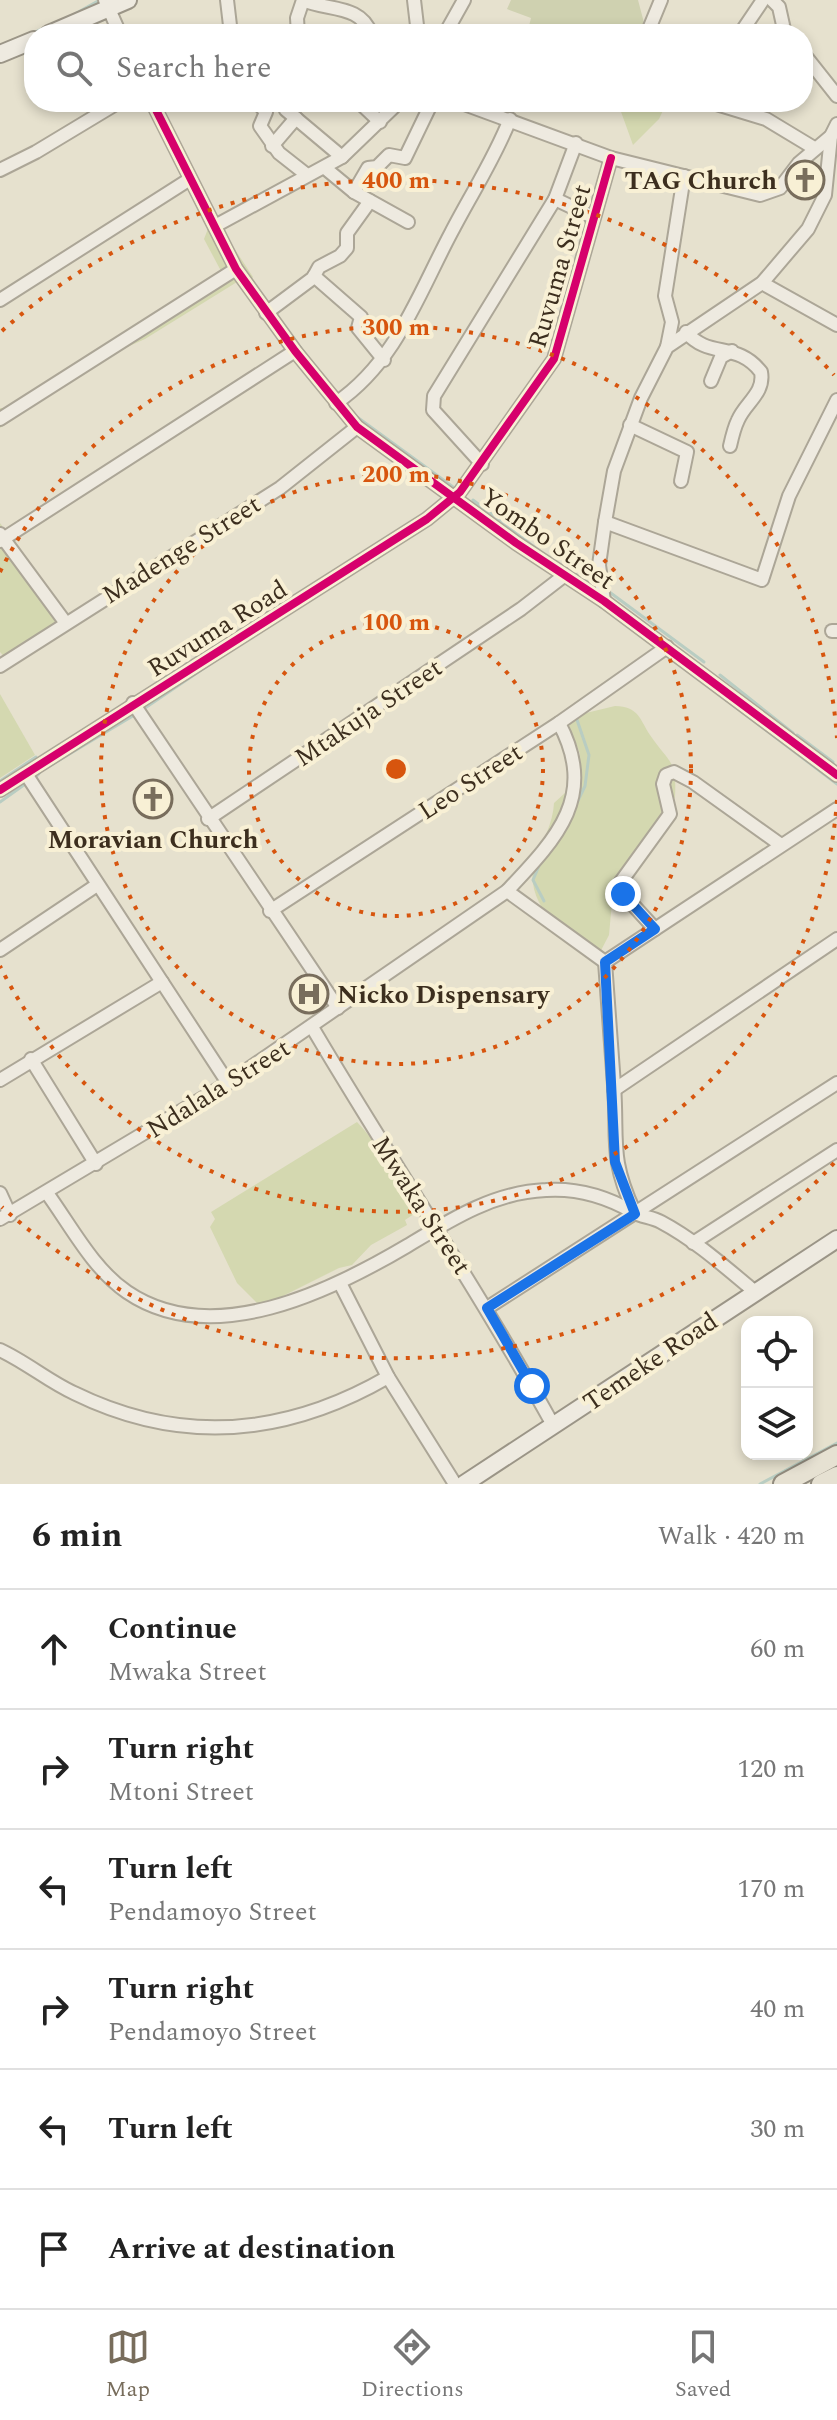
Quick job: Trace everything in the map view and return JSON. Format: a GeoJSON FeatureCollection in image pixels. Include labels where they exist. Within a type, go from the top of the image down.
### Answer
{"type":"FeatureCollection","features":[{"type":"Feature","properties":{"kind":"main road"},"geometry":{"type":"LineString","coordinates":[[783,1484],[837,1455]]}},
{"type":"Feature","properties":{"kind":"main road"},"geometry":{"type":"LineString","coordinates":[[821,1484],[837,1476]]}},
{"type":"Feature","properties":{"kind":"street"},"geometry":{"type":"LineString","coordinates":[[68,24],[107,4],[128,0]]}},
{"type":"Feature","properties":{"kind":"street"},"geometry":{"type":"LineString","coordinates":[[227,0],[230,24]]}},
{"type":"Feature","properties":{"kind":"street"},"geometry":{"type":"LineString","coordinates":[[297,24],[303,0],[320,7],[347,10],[366,24]]}},
{"type":"Feature","properties":{"kind":"street"},"geometry":{"type":"LineString","coordinates":[[414,0],[417,24]]}},
{"type":"Feature","properties":{"kind":"street"},"geometry":{"type":"LineString","coordinates":[[451,24],[464,0]]}},
{"type":"Feature","properties":{"kind":"street"},"geometry":{"type":"LineString","coordinates":[[651,24],[661,0]]}},
{"type":"Feature","properties":{"kind":"street"},"geometry":{"type":"LineString","coordinates":[[747,24],[763,0]]}},
{"type":"Feature","properties":{"kind":"street"},"geometry":{"type":"LineString","coordinates":[[773,0],[779,7],[783,24]]}},
{"type":"Feature","properties":{"kind":"street"},"geometry":{"type":"LineString","coordinates":[[107,4],[116,24]]}},
{"type":"Feature","properties":{"kind":"street"},"geometry":{"type":"LineString","coordinates":[[0,54],[24,44]]}},
{"type":"Feature","properties":{"kind":"street"},"geometry":{"type":"LineString","coordinates":[[813,66],[837,96]]}},
{"type":"Feature","properties":{"kind":"street"},"geometry":{"type":"LineString","coordinates":[[0,170],[102,112]]}},
{"type":"Feature","properties":{"kind":"street","name":"Yombo Street"},"geometry":{"type":"LineString","coordinates":[[157,112],[236,269],[295,351],[357,427],[604,601],[837,775]]}},
{"type":"Feature","properties":{"kind":"street"},"geometry":{"type":"LineString","coordinates":[[266,112],[260,126],[272,146],[307,175]]}},
{"type":"Feature","properties":{"kind":"street"},"geometry":{"type":"LineString","coordinates":[[288,112],[342,157]]}},
{"type":"Feature","properties":{"kind":"street"},"geometry":{"type":"LineString","coordinates":[[370,112],[380,122]]}},
{"type":"Feature","properties":{"kind":"street"},"geometry":{"type":"LineString","coordinates":[[215,226],[342,157],[390,112]]}},
{"type":"Feature","properties":{"kind":"street"},"geometry":{"type":"LineString","coordinates":[[354,192],[368,168],[377,167],[389,155],[405,158],[427,112]]}},
{"type":"Feature","properties":{"kind":"street"},"geometry":{"type":"LineString","coordinates":[[489,112],[611,158],[749,194],[769,193],[780,188],[834,130]]}},
{"type":"Feature","properties":{"kind":"street"},"geometry":{"type":"LineString","coordinates":[[743,112],[766,119],[814,148]]}},
{"type":"Feature","properties":{"kind":"street"},"geometry":{"type":"LineString","coordinates":[[272,146],[296,118]]}},
{"type":"Feature","properties":{"kind":"street"},"geometry":{"type":"LineString","coordinates":[[336,403],[384,360],[455,224],[490,167],[510,119]]}},
{"type":"Feature","properties":{"kind":"street"},"geometry":{"type":"LineString","coordinates":[[667,347],[762,283],[808,229],[831,199],[834,130]]}},
{"type":"Feature","properties":{"kind":"street"},"geometry":{"type":"LineString","coordinates":[[482,464],[433,410],[434,396],[555,199],[576,143]]}},
{"type":"Feature","properties":{"kind":"street","name":"Ruvuma Street"},"geometry":{"type":"LineString","coordinates":[[455,498],[554,359],[611,158]]}},
{"type":"Feature","properties":{"kind":"street"},"geometry":{"type":"LineString","coordinates":[[325,168],[354,192],[408,222]]}},
{"type":"Feature","properties":{"kind":"street"},"geometry":{"type":"LineString","coordinates":[[604,601],[599,565],[614,471],[630,425],[667,347],[672,316],[665,296],[684,176]]}},
{"type":"Feature","properties":{"kind":"street"},"geometry":{"type":"LineString","coordinates":[[0,300],[190,179]]}},
{"type":"Feature","properties":{"kind":"street"},"geometry":{"type":"LineString","coordinates":[[555,199],[593,217]]}},
{"type":"Feature","properties":{"kind":"street"},"geometry":{"type":"LineString","coordinates":[[266,313],[314,276],[319,267],[336,260],[345,251],[347,233],[370,201]]}},
{"type":"Feature","properties":{"kind":"street"},"geometry":{"type":"LineString","coordinates":[[0,419],[236,269]]}},
{"type":"Feature","properties":{"kind":"street"},"geometry":{"type":"LineString","coordinates":[[314,276],[357,312],[361,317],[358,328],[384,360]]}},
{"type":"Feature","properties":{"kind":"street"},"geometry":{"type":"LineString","coordinates":[[762,283],[837,325]]}},
{"type":"Feature","properties":{"kind":"street"},"geometry":{"type":"LineString","coordinates":[[686,332],[702,348],[732,351],[751,360],[763,380],[751,406],[738,420],[730,446]]}},
{"type":"Feature","properties":{"kind":"street"},"geometry":{"type":"LineString","coordinates":[[65,622],[1,538],[295,351]]}},
{"type":"Feature","properties":{"kind":"street"},"geometry":{"type":"LineString","coordinates":[[711,381],[721,357],[732,351]]}},
{"type":"Feature","properties":{"kind":"street"},"geometry":{"type":"LineString","coordinates":[[605,522],[762,580],[789,496],[837,400]]}},
{"type":"Feature","properties":{"kind":"street"},"geometry":{"type":"LineString","coordinates":[[630,425],[687,452],[681,481]]}},
{"type":"Feature","properties":{"kind":"street","name":"Madenge Street"},"geometry":{"type":"LineString","coordinates":[[4,664],[65,622],[280,488],[357,427]]}},
{"type":"Feature","properties":{"kind":"street","name":"Ruvuma Road"},"geometry":{"type":"LineString","coordinates":[[0,790],[133,703],[295,604],[455,498]]}},
{"type":"Feature","properties":{"kind":"street","name":"Mtakuja Street"},"geometry":{"type":"LineString","coordinates":[[208,819],[521,609],[565,575]]}},
{"type":"Feature","properties":{"kind":"street","name":"Leo Street"},"geometry":{"type":"LineString","coordinates":[[270,911],[559,723],[667,647]]}},
{"type":"Feature","properties":{"kind":"street"},"geometry":{"type":"LineString","coordinates":[[0,648],[4,664]]}},
{"type":"Feature","properties":{"kind":"street"},"geometry":{"type":"LineString","coordinates":[[133,703],[208,819],[338,1008]]}},
{"type":"Feature","properties":{"kind":"street","name":"Ndalala Street"},"geometry":{"type":"LineString","coordinates":[[5,1217],[228,1083],[507,891],[542,853],[576,789],[573,748],[559,723]]}},
{"type":"Feature","properties":{"kind":"street"},"geometry":{"type":"LineString","coordinates":[[655,929],[623,894],[620,883],[670,814],[663,784],[666,775],[674,772],[693,782],[781,845]]}},
{"type":"Feature","properties":{"kind":"street"},"geometry":{"type":"LineString","coordinates":[[26,774],[228,1083]]}},
{"type":"Feature","properties":{"kind":"street"},"geometry":{"type":"LineString","coordinates":[[605,961],[837,809]]}},
{"type":"Feature","properties":{"kind":"street"},"geometry":{"type":"LineString","coordinates":[[0,950],[97,885]]}},
{"type":"Feature","properties":{"kind":"street"},"geometry":{"type":"LineString","coordinates":[[507,891],[605,961]]}},
{"type":"Feature","properties":{"kind":"street"},"geometry":{"type":"LineString","coordinates":[[614,1090],[837,939]]}},
{"type":"Feature","properties":{"kind":"street"},"geometry":{"type":"LineString","coordinates":[[605,961],[617,1174],[635,1214]]}},
{"type":"Feature","properties":{"kind":"street"},"geometry":{"type":"LineString","coordinates":[[0,1080],[162,982]]}},
{"type":"Feature","properties":{"kind":"street","name":"Mwaka Street"},"geometry":{"type":"LineString","coordinates":[[312,1027],[487,1308],[553,1425]]}},
{"type":"Feature","properties":{"kind":"street"},"geometry":{"type":"LineString","coordinates":[[31,1059],[96,1164]]}},
{"type":"Feature","properties":{"kind":"street"},"geometry":{"type":"LineString","coordinates":[[487,1308],[837,1083]]}},
{"type":"Feature","properties":{"kind":"street"},"geometry":{"type":"LineString","coordinates":[[693,1243],[837,1150]]}},
{"type":"Feature","properties":{"kind":"street"},"geometry":{"type":"LineString","coordinates":[[47,1193],[109,1276],[127,1292],[171,1309],[217,1316],[243,1313],[298,1299],[340,1283],[479,1205],[517,1192],[548,1189],[603,1198],[635,1214],[658,1220],[754,1291]]}},
{"type":"Feature","properties":{"kind":"street"},"geometry":{"type":"LineString","coordinates":[[0,1193],[5,1217]]}},
{"type":"Feature","properties":{"kind":"street","name":"Temeke Road"},"geometry":{"type":"LineString","coordinates":[[464,1484],[837,1239]]}},
{"type":"Feature","properties":{"kind":"street"},"geometry":{"type":"LineString","coordinates":[[340,1283],[388,1377],[455,1484]]}},
{"type":"Feature","properties":{"kind":"street"},"geometry":{"type":"LineString","coordinates":[[0,1350],[72,1393],[119,1412],[170,1425],[252,1427],[284,1422],[342,1402],[388,1377]]}},
{"type":"Feature","properties":{"kind":"green space"},"geometry":{"type":"Polygon","coordinates":[[[511,0],[638,0],[644,24],[530,24],[531,18],[507,9],[511,0]]]}},
{"type":"Feature","properties":{"kind":"green space"},"geometry":{"type":"Polygon","coordinates":[[[621,112],[662,112],[659,119],[633,145],[621,112]]]}},
{"type":"Feature","properties":{"kind":"green space"},"geometry":{"type":"Polygon","coordinates":[[[213,216],[253,277],[250,281],[237,282],[145,339],[105,357],[0,428],[0,408],[6,408],[221,271],[204,239],[213,216]]]}},
{"type":"Feature","properties":{"kind":"green space"},"geometry":{"type":"Polygon","coordinates":[[[0,523],[69,621],[9,662],[0,652],[0,523]]]}},
{"type":"Feature","properties":{"kind":"green space"},"geometry":{"type":"Polygon","coordinates":[[[0,694],[35,755],[0,778],[0,694]]]}},
{"type":"Feature","properties":{"kind":"green space"},"geometry":{"type":"Polygon","coordinates":[[[615,706],[637,714],[670,762],[675,775],[675,797],[614,880],[609,935],[596,960],[550,919],[541,906],[532,876],[552,818],[554,803],[565,793],[580,754],[569,725],[586,713],[615,706]]]}},
{"type":"Feature","properties":{"kind":"green space"},"geometry":{"type":"Polygon","coordinates":[[[357,1122],[382,1155],[414,1214],[405,1220],[407,1225],[371,1245],[352,1265],[339,1268],[261,1307],[237,1283],[210,1227],[215,1219],[211,1212],[357,1122]]]}},
{"type":"Feature","properties":{"kind":"waterway"},"geometry":{"type":"LineString","coordinates":[[73,15],[98,1]]}},
{"type":"Feature","properties":{"kind":"waterway"},"geometry":{"type":"LineString","coordinates":[[279,319],[308,358]]}},
{"type":"Feature","properties":{"kind":"waterway"},"geometry":{"type":"LineString","coordinates":[[357,417],[453,487]]}},
{"type":"Feature","properties":{"kind":"waterway"},"geometry":{"type":"LineString","coordinates":[[473,500],[546,556]]}},
{"type":"Feature","properties":{"kind":"waterway"},"geometry":{"type":"LineString","coordinates":[[608,591],[704,662]]}},
{"type":"Feature","properties":{"kind":"waterway"},"geometry":{"type":"LineString","coordinates":[[142,710],[219,658]]}},
{"type":"Feature","properties":{"kind":"waterway"},"geometry":{"type":"LineString","coordinates":[[720,675],[793,733]]}},
{"type":"Feature","properties":{"kind":"waterway"},"geometry":{"type":"LineString","coordinates":[[725,699],[837,784]]}},
{"type":"Feature","properties":{"kind":"waterway"},"geometry":{"type":"LineString","coordinates":[[35,778],[41,771],[136,714]]}},
{"type":"Feature","properties":{"kind":"waterway"},"geometry":{"type":"LineString","coordinates":[[573,811],[585,786],[589,755],[576,717]]}},
{"type":"Feature","properties":{"kind":"waterway"},"geometry":{"type":"LineString","coordinates":[[797,735],[833,762]]}},
{"type":"Feature","properties":{"kind":"waterway"},"geometry":{"type":"LineString","coordinates":[[0,781],[36,757]]}},
{"type":"Feature","properties":{"kind":"waterway"},"geometry":{"type":"LineString","coordinates":[[0,802],[28,782]]}},
{"type":"Feature","properties":{"kind":"waterway"},"geometry":{"type":"LineString","coordinates":[[541,861],[533,880],[544,901]]}},
{"type":"Feature","properties":{"kind":"waterway"},"geometry":{"type":"LineString","coordinates":[[760,1484],[837,1443]]}},
{"type":"Feature","properties":{"kind":"cycle path"},"geometry":{"type":"LineString","coordinates":[[157,112],[236,269],[295,351],[357,427],[516,543],[604,601],[837,775]]}},
{"type":"Feature","properties":{"kind":"cycle path"},"geometry":{"type":"LineString","coordinates":[[0,790],[427,519],[460,492],[554,359],[611,158]]}},
{"type":"Feature","properties":{"kind":"place","name":"TAG Church"},"geometry":{"type":"Point","coordinates":[805,180]}},
{"type":"Feature","properties":{"kind":"place","name":"Moravian Church"},"geometry":{"type":"Point","coordinates":[153,799]}},
{"type":"Feature","properties":{"kind":"place","name":"Nicko Dispensary"},"geometry":{"type":"Point","coordinates":[309,994]}},
{"type":"Feature","properties":{"kind":"route"},"geometry":{"type":"LineString","coordinates":[[532,1386],[487,1308],[635,1214],[617,1174],[615,1162],[614,1090],[605,962],[655,929],[623,894]]}}]}
